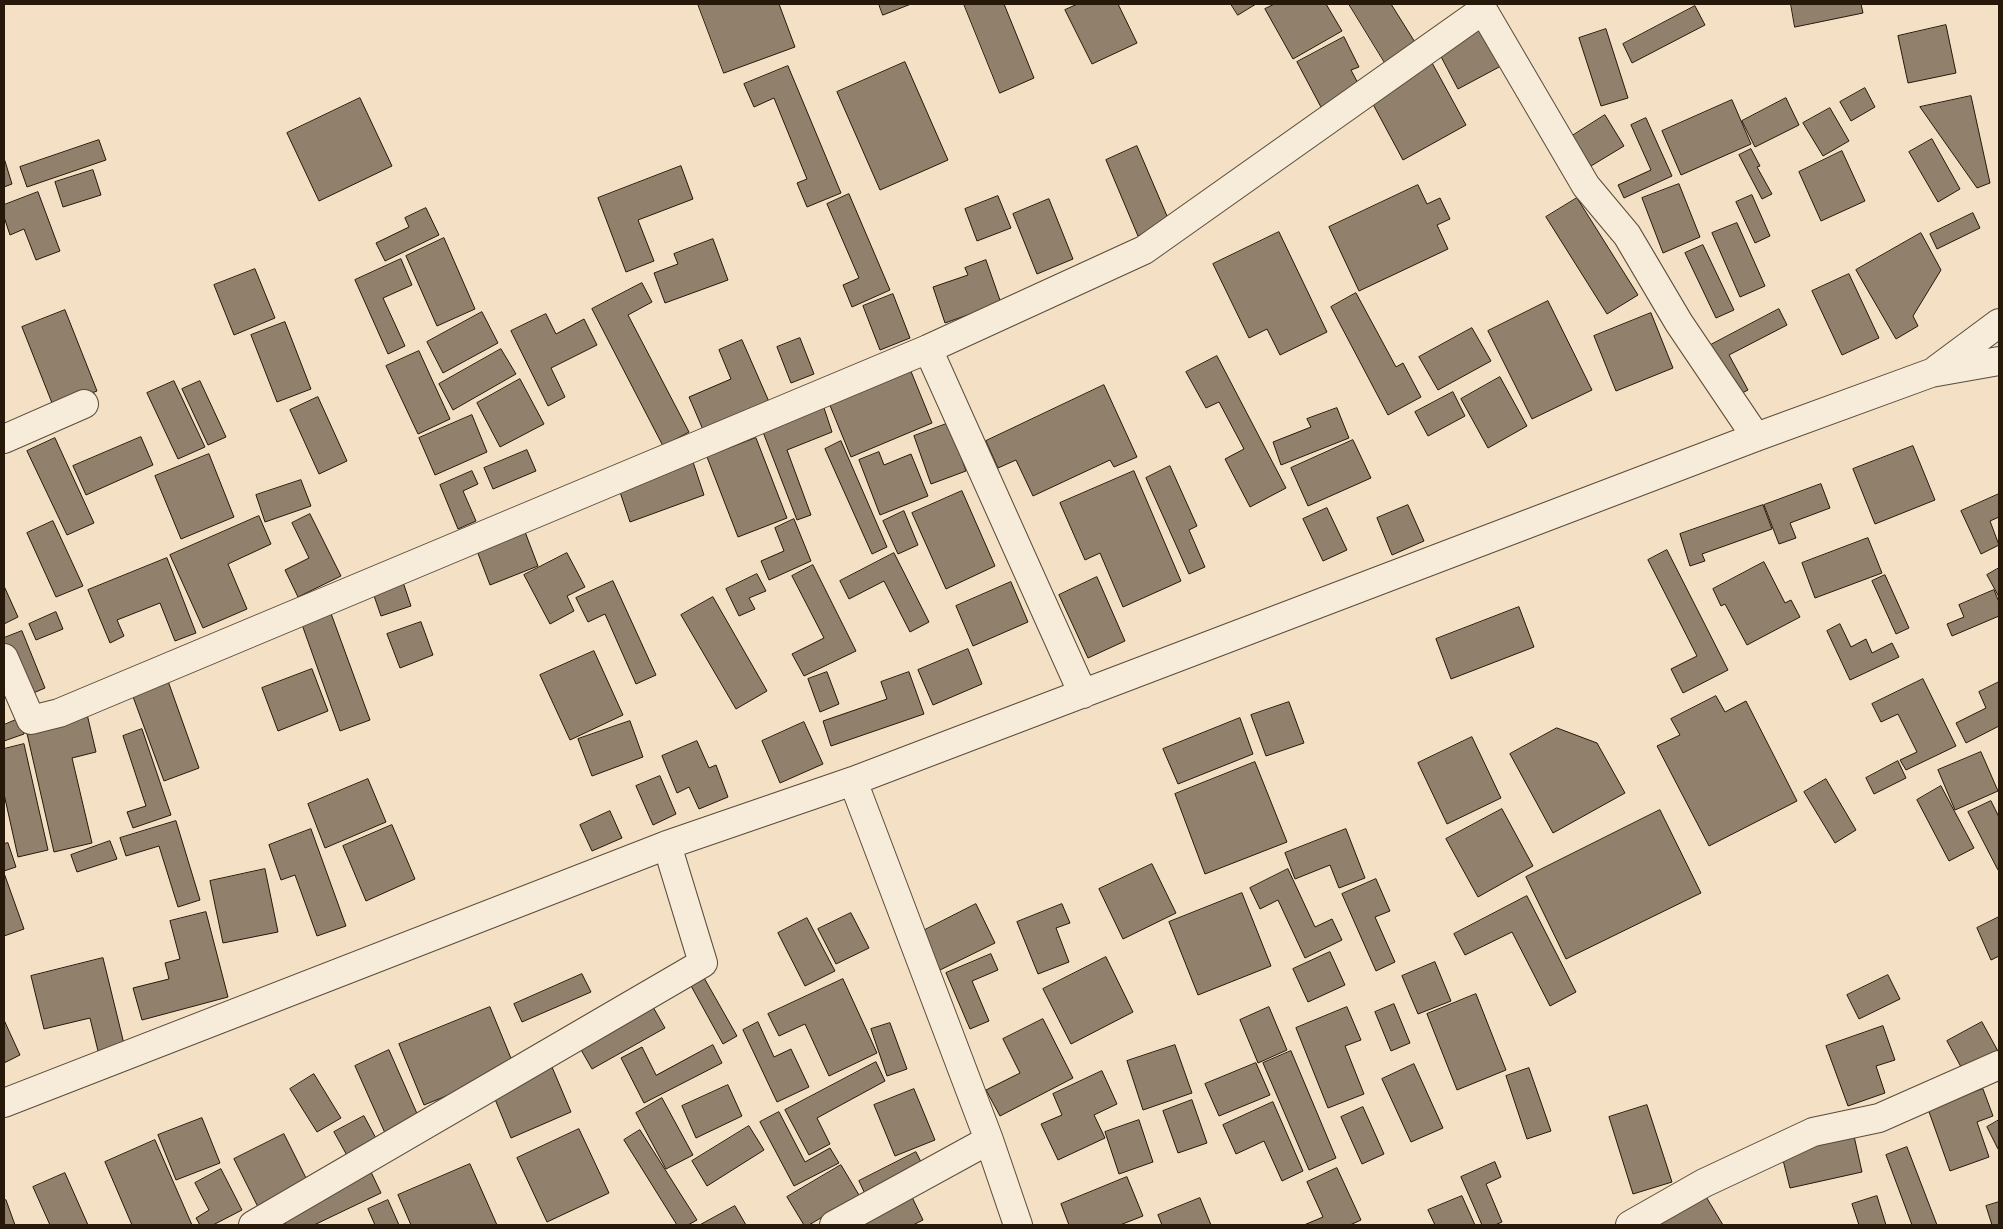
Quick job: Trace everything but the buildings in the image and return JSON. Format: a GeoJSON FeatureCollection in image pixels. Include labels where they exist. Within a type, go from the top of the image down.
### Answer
{"type":"FeatureCollection","features":[{"type":"Feature","properties":{"kind":"street"},"geometry":{"type":"LineString","coordinates":[[4,658],[31,720],[59,713],[928,349],[1144,250],[1483,10],[1586,186],[1627,235],[1679,323],[1756,436]]}},
{"type":"Feature","properties":{"kind":"street"},"geometry":{"type":"LineString","coordinates":[[1931,373],[1999,323]]}},
{"type":"Feature","properties":{"kind":"street"},"geometry":{"type":"LineString","coordinates":[[928,349],[1083,694]]}},
{"type":"Feature","properties":{"kind":"street"},"geometry":{"type":"LineString","coordinates":[[4,1102],[667,845],[853,781],[1756,436],[1931,373],[1999,361]]}},
{"type":"Feature","properties":{"kind":"street"},"geometry":{"type":"LineString","coordinates":[[4,439],[84,404]]}},
{"type":"Feature","properties":{"kind":"street"},"geometry":{"type":"LineString","coordinates":[[853,781],[989,1140],[1018,1225]]}},
{"type":"Feature","properties":{"kind":"street"},"geometry":{"type":"LineString","coordinates":[[253,1225],[703,963],[667,845]]}},
{"type":"Feature","properties":{"kind":"street"},"geometry":{"type":"LineString","coordinates":[[1630,1225],[1704,1183],[1813,1132],[1879,1118],[1999,1065]]}},
{"type":"Feature","properties":{"kind":"street"},"geometry":{"type":"LineString","coordinates":[[834,1225],[989,1140]]}}]}
